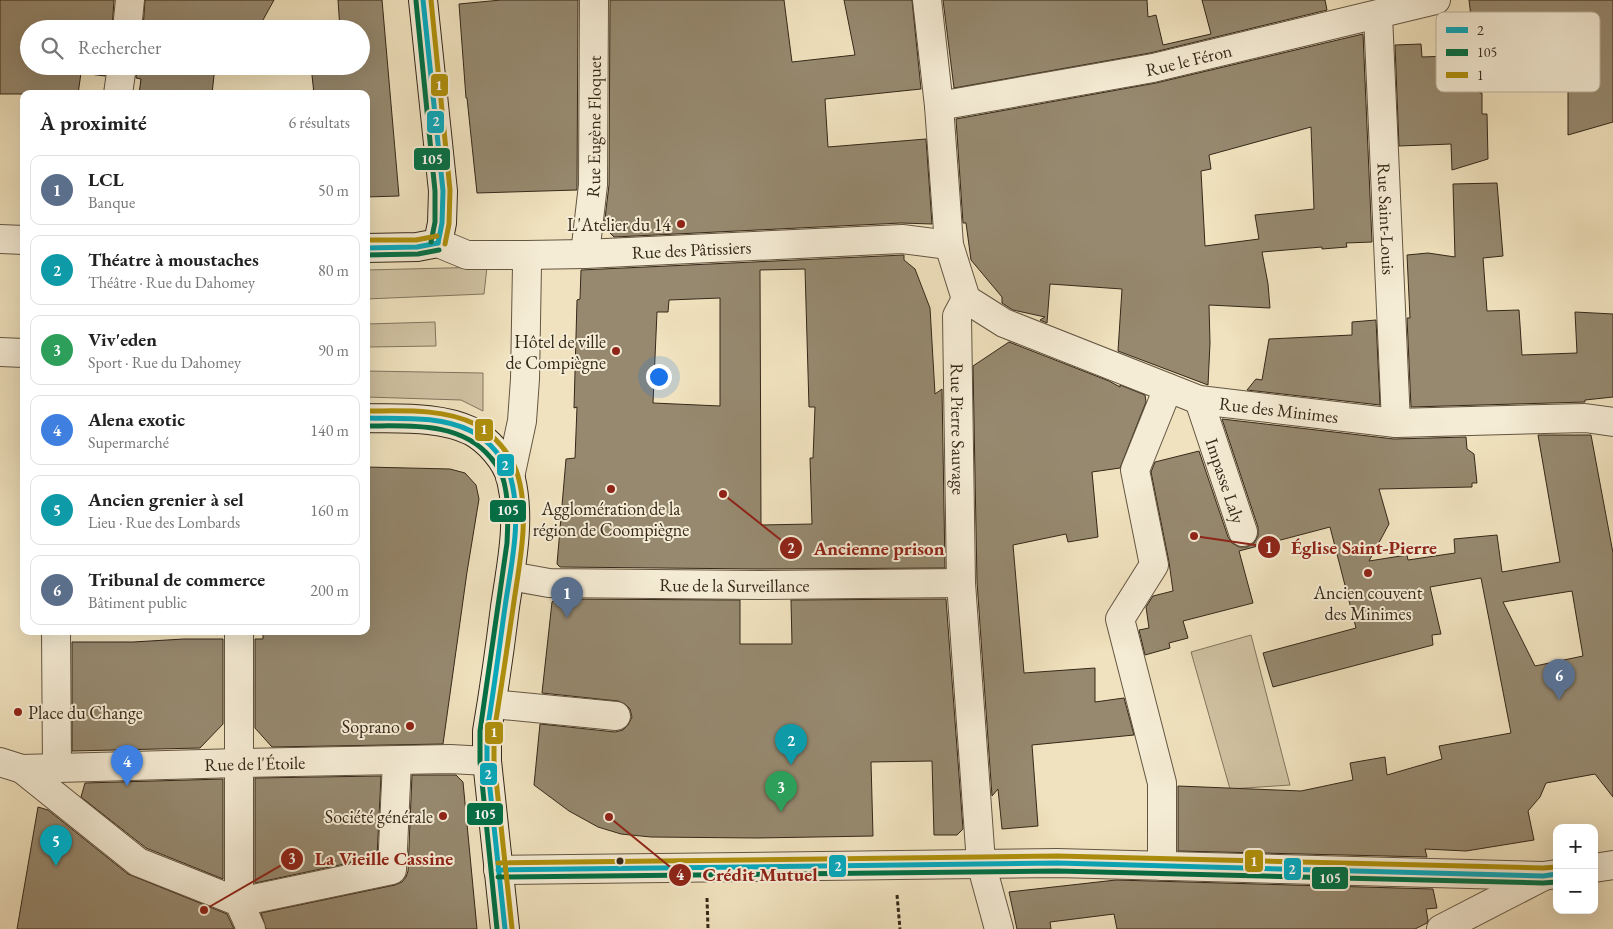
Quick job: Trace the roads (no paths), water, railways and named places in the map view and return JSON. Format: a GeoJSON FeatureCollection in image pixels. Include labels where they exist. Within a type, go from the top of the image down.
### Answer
{"type":"FeatureCollection","features":[{"type":"Feature","properties":{"kind":"street"},"geometry":{"type":"LineString","coordinates":[[128,20],[130,0]]}},
{"type":"Feature","properties":{"kind":"street"},"geometry":{"type":"LineString","coordinates":[[370,248],[417,247],[438,243],[442,223],[443,191],[423,0]]}},
{"type":"Feature","properties":{"kind":"street","name":"Rue Eugène Floquet"},"geometry":{"type":"LineString","coordinates":[[585,254],[593,185],[594,0]]}},
{"type":"Feature","properties":{"kind":"street"},"geometry":{"type":"LineString","coordinates":[[927,0],[939,106],[949,245],[966,299]]}},
{"type":"Feature","properties":{"kind":"street","name":"Rue le Féron"},"geometry":{"type":"LineString","coordinates":[[939,106],[1153,68],[1436,0]]}},
{"type":"Feature","properties":{"kind":"street","name":"Rue Saint-Louis"},"geometry":{"type":"LineString","coordinates":[[1378,15],[1396,423]]}},
{"type":"Feature","properties":{"kind":"street"},"geometry":{"type":"LineString","coordinates":[[119,90],[121,75]]}},
{"type":"Feature","properties":{"kind":"street"},"geometry":{"type":"LineString","coordinates":[[0,239],[20,240]]}},
{"type":"Feature","properties":{"kind":"street","name":"Rue des Pâtissiers"},"geometry":{"type":"LineString","coordinates":[[438,243],[467,255],[585,254],[902,239],[949,245]]}},
{"type":"Feature","properties":{"kind":"street"},"geometry":{"type":"LineString","coordinates":[[510,477],[522,421],[525,370],[526,255]]}},
{"type":"Feature","properties":{"kind":"street","name":"Rue des Minimes"},"geometry":{"type":"LineString","coordinates":[[966,299],[1004,323],[1199,400],[1396,423],[1584,418],[1613,422]]}},
{"type":"Feature","properties":{"kind":"street","name":"Rue Pierre Sauvage"},"geometry":{"type":"LineString","coordinates":[[966,299],[957,316],[961,583],[981,864],[999,929]]}},
{"type":"Feature","properties":{"kind":"street"},"geometry":{"type":"LineString","coordinates":[[0,352],[20,353]]}},
{"type":"Feature","properties":{"kind":"street"},"geometry":{"type":"LineString","coordinates":[[1162,866],[1162,783],[1120,618],[1154,565],[1135,470],[1168,388]]}},
{"type":"Feature","properties":{"kind":"street","name":"Impasse Laly"},"geometry":{"type":"LineString","coordinates":[[1199,400],[1243,532]]}},
{"type":"Feature","properties":{"kind":"street"},"geometry":{"type":"LineString","coordinates":[[370,418],[450,423],[472,432],[486,441],[499,456],[510,477],[514,497],[514,536],[488,731],[487,761],[505,929]]}},
{"type":"Feature","properties":{"kind":"street","name":"Rue de la Surveillance"},"geometry":{"type":"LineString","coordinates":[[510,576],[549,583],[760,585],[961,583]]}},
{"type":"Feature","properties":{"kind":"street"},"geometry":{"type":"LineString","coordinates":[[56,635],[57,768]]}},
{"type":"Feature","properties":{"kind":"street"},"geometry":{"type":"LineString","coordinates":[[239,635],[239,902],[251,929]]}},
{"type":"Feature","properties":{"kind":"street"},"geometry":{"type":"LineString","coordinates":[[492,704],[616,716]]}},
{"type":"Feature","properties":{"kind":"street","name":"Rue de l'Étoile"},"geometry":{"type":"LineString","coordinates":[[11,766],[57,768],[450,759],[487,761]]}},
{"type":"Feature","properties":{"kind":"street"},"geometry":{"type":"LineString","coordinates":[[11,766],[138,862],[239,902],[392,870],[397,761]]}},
{"type":"Feature","properties":{"kind":"street"},"geometry":{"type":"LineString","coordinates":[[498,870],[1057,863],[1550,875]]}},
{"type":"Feature","properties":{"kind":"street"},"geometry":{"type":"LineString","coordinates":[[1598,867],[1613,865]]}},
{"type":"Feature","properties":{"kind":"street"},"geometry":{"type":"LineString","coordinates":[[1441,929],[1550,875]]}},
{"type":"Feature","properties":{"kind":"place","name":"L'Atelier du 14"},"geometry":{"type":"Point","coordinates":[681,224]}},
{"type":"Feature","properties":{"kind":"place","name":"Hôtel de ville de Compiègne"},"geometry":{"type":"Point","coordinates":[616,351]}},
{"type":"Feature","properties":{"kind":"place","name":"Agglomération de la région de Coompiègne"},"geometry":{"type":"Point","coordinates":[611,489]}},
{"type":"Feature","properties":{"kind":"place","name":"Ancienne prison"},"geometry":{"type":"Point","coordinates":[723,494]}},
{"type":"Feature","properties":{"kind":"place","name":"Église Saint-Pierre"},"geometry":{"type":"Point","coordinates":[1194,536]}},
{"type":"Feature","properties":{"kind":"place","name":"Ancien couvent des Minimes"},"geometry":{"type":"Point","coordinates":[1368,573]}},
{"type":"Feature","properties":{"kind":"place","name":"LCL"},"geometry":{"type":"Point","coordinates":[567,618]}},
{"type":"Feature","properties":{"kind":"place","name":"Tribunal de commerce"},"geometry":{"type":"Point","coordinates":[1559,700]}},
{"type":"Feature","properties":{"kind":"place","name":"Place du Change"},"geometry":{"type":"Point","coordinates":[18,712]}},
{"type":"Feature","properties":{"kind":"place","name":"Soprano"},"geometry":{"type":"Point","coordinates":[410,726]}},
{"type":"Feature","properties":{"kind":"place","name":"Théatre à moustaches"},"geometry":{"type":"Point","coordinates":[791,765]}},
{"type":"Feature","properties":{"kind":"place","name":"Alena exotic"},"geometry":{"type":"Point","coordinates":[127,786]}},
{"type":"Feature","properties":{"kind":"place","name":"Viv'eden"},"geometry":{"type":"Point","coordinates":[781,812]}},
{"type":"Feature","properties":{"kind":"place","name":"Société générale"},"geometry":{"type":"Point","coordinates":[443,816]}},
{"type":"Feature","properties":{"kind":"place","name":"Crédit Mutuel"},"geometry":{"type":"Point","coordinates":[609,817]}},
{"type":"Feature","properties":{"kind":"place","name":"Ancien grenier à sel"},"geometry":{"type":"Point","coordinates":[56,866]}},
{"type":"Feature","properties":{"kind":"place","name":"La Vieille Cassine"},"geometry":{"type":"Point","coordinates":[204,910]}}]}
